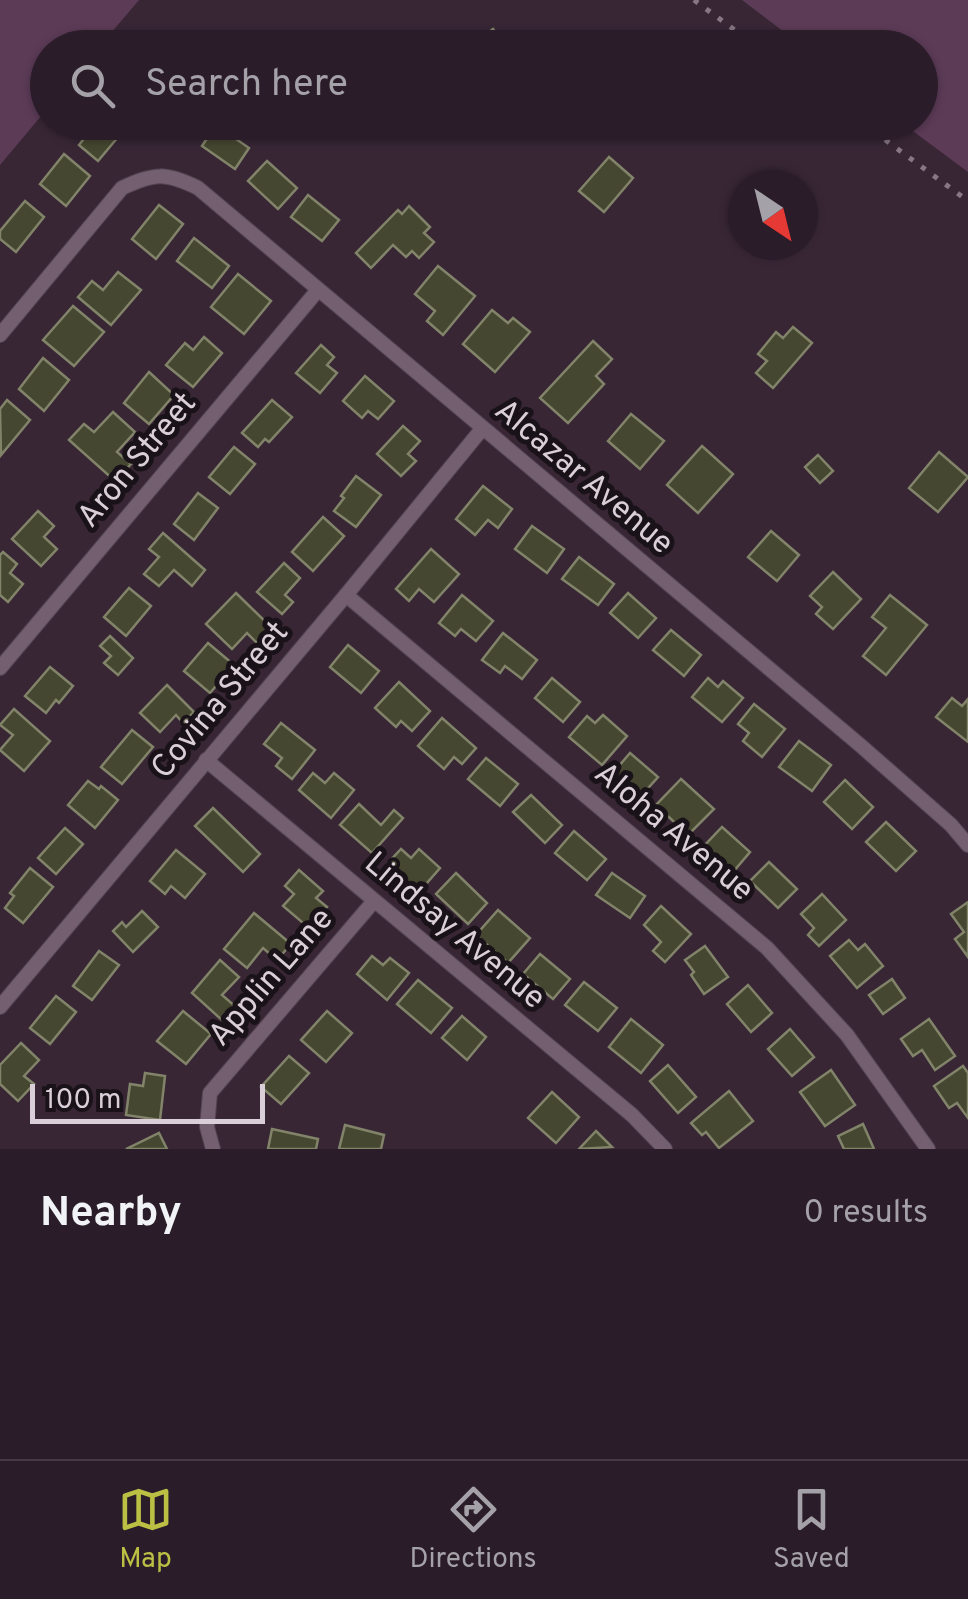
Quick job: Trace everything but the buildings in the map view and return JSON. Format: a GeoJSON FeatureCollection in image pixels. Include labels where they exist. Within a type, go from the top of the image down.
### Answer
{"type":"FeatureCollection","features":[{"type":"Feature","properties":{"kind":"street","name":"Alcazar Avenue"},"geometry":{"type":"LineString","coordinates":[[0,335],[122,188],[151,175],[176,177],[198,188],[860,745],[951,825],[968,845]]}},
{"type":"Feature","properties":{"kind":"street","name":"Aron Street"},"geometry":{"type":"LineString","coordinates":[[0,668],[318,290]]}},
{"type":"Feature","properties":{"kind":"street","name":"Covina Street"},"geometry":{"type":"LineString","coordinates":[[0,1007],[482,429]]}},
{"type":"Feature","properties":{"kind":"street","name":"Aloha Avenue"},"geometry":{"type":"LineString","coordinates":[[346,595],[768,948],[847,1034],[928,1149]]}},
{"type":"Feature","properties":{"kind":"street","name":"Lindsay Avenue"},"geometry":{"type":"LineString","coordinates":[[206,760],[632,1116],[665,1149]]}},
{"type":"Feature","properties":{"kind":"street","name":"Applin Lane"},"geometry":{"type":"LineString","coordinates":[[212,1149],[207,1127],[210,1093],[374,901]]}},
{"type":"Feature","properties":{"kind":"shaded area"},"geometry":{"type":"Polygon","coordinates":[[[0,0],[139,0],[113,30],[30,30],[30,129],[0,165],[0,0]]]}},
{"type":"Feature","properties":{"kind":"shaded area"},"geometry":{"type":"Polygon","coordinates":[[[742,0],[968,0],[968,172],[925,140],[938,140],[938,30],[782,30],[742,0]]]}},
{"type":"Feature","properties":{"kind":"railway"},"geometry":{"type":"LineString","coordinates":[[694,0],[735,30]]}},
{"type":"Feature","properties":{"kind":"railway"},"geometry":{"type":"LineString","coordinates":[[885,140],[968,201]]}}]}
